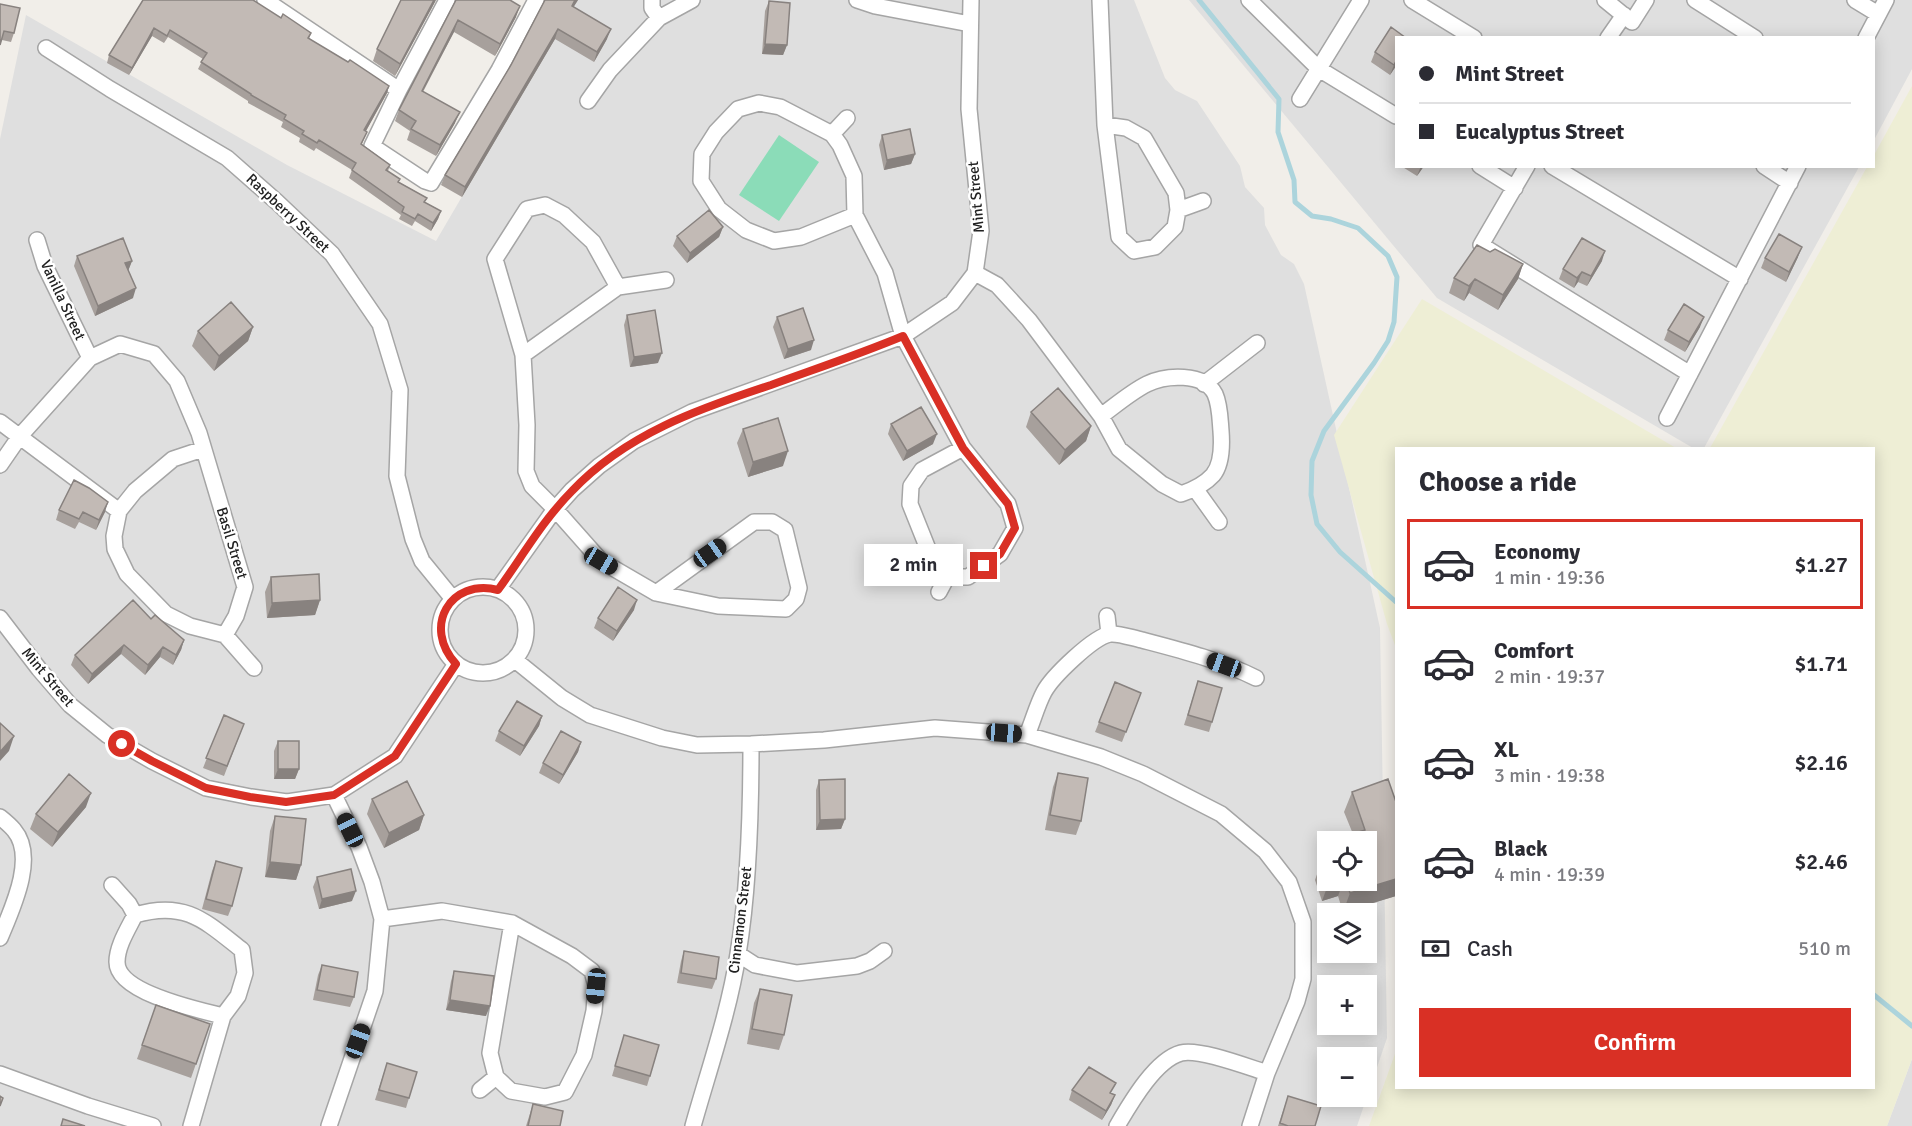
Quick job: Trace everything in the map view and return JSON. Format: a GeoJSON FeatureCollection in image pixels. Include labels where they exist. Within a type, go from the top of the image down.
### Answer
{"type":"FeatureCollection","features":[{"type":"Feature","properties":{"kind":"street"},"geometry":{"type":"LineString","coordinates":[[265,0],[399,90]]}},
{"type":"Feature","properties":{"kind":"street"},"geometry":{"type":"LineString","coordinates":[[447,0],[372,146],[424,182],[430,183],[498,70],[536,0]]}},
{"type":"Feature","properties":{"kind":"street"},"geometry":{"type":"LineString","coordinates":[[652,0],[652,8],[659,18]]}},
{"type":"Feature","properties":{"kind":"street"},"geometry":{"type":"LineString","coordinates":[[588,101],[610,70],[659,18],[692,0]]}},
{"type":"Feature","properties":{"kind":"street"},"geometry":{"type":"LineString","coordinates":[[857,0],[875,6],[970,24]]}},
{"type":"Feature","properties":{"kind":"street","name":"Mint Street"},"geometry":{"type":"LineString","coordinates":[[498,590],[555,509],[572,490],[599,466],[634,441],[692,412],[903,336],[952,303],[975,273],[981,231],[969,109],[971,0]]}},
{"type":"Feature","properties":{"kind":"street"},"geometry":{"type":"LineString","coordinates":[[1100,0],[1105,125],[1119,237],[1134,251],[1155,247],[1175,227],[1178,210],[1176,193],[1144,138],[1126,128],[1105,125]]}},
{"type":"Feature","properties":{"kind":"street"},"geometry":{"type":"LineString","coordinates":[[1249,0],[1319,69],[1395,115]]}},
{"type":"Feature","properties":{"kind":"street"},"geometry":{"type":"LineString","coordinates":[[1300,99],[1361,0]]}},
{"type":"Feature","properties":{"kind":"street"},"geometry":{"type":"LineString","coordinates":[[1412,0],[1470,36]]}},
{"type":"Feature","properties":{"kind":"street"},"geometry":{"type":"LineString","coordinates":[[1605,0],[1632,22],[1646,0]]}},
{"type":"Feature","properties":{"kind":"street"},"geometry":{"type":"LineString","coordinates":[[1695,0],[1752,36]]}},
{"type":"Feature","properties":{"kind":"street"},"geometry":{"type":"LineString","coordinates":[[1855,0],[1878,14]]}},
{"type":"Feature","properties":{"kind":"street"},"geometry":{"type":"LineString","coordinates":[[1867,36],[1886,0]]}},
{"type":"Feature","properties":{"kind":"street"},"geometry":{"type":"LineString","coordinates":[[1609,36],[1624,15]]}},
{"type":"Feature","properties":{"kind":"street","name":"Raspberry Street"},"geometry":{"type":"LineString","coordinates":[[46,48],[118,94],[227,158],[278,202],[332,254],[380,324],[399,390],[397,476],[412,539],[422,561],[453,599]]}},
{"type":"Feature","properties":{"kind":"street"},"geometry":{"type":"LineString","coordinates":[[855,215],[801,237],[774,241],[746,230],[719,209],[701,181],[702,154],[716,132],[738,109],[759,103],[780,107],[832,134],[840,145],[854,176],[855,215],[885,273],[903,336],[963,448],[1008,504],[1015,528],[1000,554],[984,566],[968,577],[947,577],[936,569],[910,504],[911,486],[921,470],[963,448]]}},
{"type":"Feature","properties":{"kind":"street"},"geometry":{"type":"LineString","coordinates":[[832,134],[847,118]]}},
{"type":"Feature","properties":{"kind":"street"},"geometry":{"type":"LineString","coordinates":[[1483,168],[1515,188]]}},
{"type":"Feature","properties":{"kind":"street"},"geometry":{"type":"LineString","coordinates":[[1526,168],[1481,245],[1690,374]]}},
{"type":"Feature","properties":{"kind":"street"},"geometry":{"type":"LineString","coordinates":[[1555,168],[1740,279]]}},
{"type":"Feature","properties":{"kind":"street"},"geometry":{"type":"LineString","coordinates":[[1767,168],[1790,183]]}},
{"type":"Feature","properties":{"kind":"street"},"geometry":{"type":"LineString","coordinates":[[1667,418],[1797,168]]}},
{"type":"Feature","properties":{"kind":"street"},"geometry":{"type":"LineString","coordinates":[[1178,210],[1203,201]]}},
{"type":"Feature","properties":{"kind":"street"},"geometry":{"type":"LineString","coordinates":[[618,287],[593,242],[564,215],[545,205],[527,209],[495,259],[523,355],[527,425],[526,471],[532,486],[601,561],[656,593],[718,606],[786,609],[801,603],[784,530],[772,522],[754,522],[656,593]]}},
{"type":"Feature","properties":{"kind":"street","name":"Vanilla Street"},"geometry":{"type":"LineString","coordinates":[[37,240],[45,266],[90,358]]}},
{"type":"Feature","properties":{"kind":"street"},"geometry":{"type":"LineString","coordinates":[[975,273],[997,285],[1029,320],[1101,416],[1119,449],[1162,484],[1181,494],[1196,490],[1214,474],[1222,446],[1220,415],[1214,393],[1204,384],[1184,376],[1159,380],[1138,389],[1101,416]]}},
{"type":"Feature","properties":{"kind":"street"},"geometry":{"type":"LineString","coordinates":[[523,355],[618,287],[666,280]]}},
{"type":"Feature","properties":{"kind":"street"},"geometry":{"type":"LineString","coordinates":[[1204,384],[1257,343]]}},
{"type":"Feature","properties":{"kind":"street","name":"Basil Street"},"geometry":{"type":"LineString","coordinates":[[90,358],[120,344],[154,354],[177,381],[203,449],[245,587],[236,616],[225,635]]}},
{"type":"Feature","properties":{"kind":"street"},"geometry":{"type":"LineString","coordinates":[[0,465],[20,436],[90,358]]}},
{"type":"Feature","properties":{"kind":"street"},"geometry":{"type":"LineString","coordinates":[[0,422],[119,511]]}},
{"type":"Feature","properties":{"kind":"street"},"geometry":{"type":"LineString","coordinates":[[203,449],[173,459],[135,491],[119,511],[114,536],[115,549],[127,573],[166,614],[190,626],[225,635],[254,668]]}},
{"type":"Feature","properties":{"kind":"street"},"geometry":{"type":"LineString","coordinates":[[1196,490],[1219,522]]}},
{"type":"Feature","properties":{"kind":"street"},"geometry":{"type":"LineString","coordinates":[[939,592],[947,577]]}},
{"type":"Feature","properties":{"kind":"street"},"geometry":{"type":"LineString","coordinates":[[486,587],[498,590],[510,596],[520,607],[525,620],[524,641],[514,660],[504,667],[492,672],[479,673],[467,670],[456,664],[442,644],[441,620],[453,599],[463,592],[486,587]]}},
{"type":"Feature","properties":{"kind":"street"},"geometry":{"type":"LineString","coordinates":[[1107,616],[1109,634]]}},
{"type":"Feature","properties":{"kind":"street","name":"Mint Street"},"geometry":{"type":"LineString","coordinates":[[0,618],[70,705],[107,735],[206,788],[286,802],[334,795],[395,756],[456,664]]}},
{"type":"Feature","properties":{"kind":"street"},"geometry":{"type":"LineString","coordinates":[[1027,735],[1045,690],[1059,671],[1088,647],[1109,634],[1193,654],[1256,678]]}},
{"type":"Feature","properties":{"kind":"street"},"geometry":{"type":"LineString","coordinates":[[514,660],[561,698],[590,715],[662,738],[697,745],[751,744],[824,740],[935,728],[1027,735],[1101,757],[1143,774],[1221,814],[1265,851],[1289,882],[1303,922],[1303,979],[1297,1001],[1267,1073],[1250,1126]]}},
{"type":"Feature","properties":{"kind":"street","name":"Cinnamon Street"},"geometry":{"type":"LineString","coordinates":[[693,1126],[726,1010],[738,954],[751,807],[751,744]]}},
{"type":"Feature","properties":{"kind":"street"},"geometry":{"type":"LineString","coordinates":[[329,1126],[375,991],[382,919],[365,864],[334,795]]}},
{"type":"Feature","properties":{"kind":"street"},"geometry":{"type":"LineString","coordinates":[[0,817],[16,831],[23,853],[24,872],[0,938]]}},
{"type":"Feature","properties":{"kind":"street"},"geometry":{"type":"LineString","coordinates":[[112,885],[129,904],[135,915]]}},
{"type":"Feature","properties":{"kind":"street"},"geometry":{"type":"LineString","coordinates":[[191,1126],[223,1016],[238,996],[244,972],[242,950],[199,917],[173,910],[151,911],[135,915],[120,945],[117,964],[122,977],[138,989],[223,1016]]}},
{"type":"Feature","properties":{"kind":"street"},"geometry":{"type":"LineString","coordinates":[[382,919],[442,911],[512,922],[572,956],[592,971],[596,986],[594,1011],[584,1055],[565,1092],[545,1097],[511,1091],[496,1077],[490,1053],[512,922]]}},
{"type":"Feature","properties":{"kind":"street"},"geometry":{"type":"LineString","coordinates":[[738,954],[755,965],[797,973],[857,966],[870,961],[884,951]]}},
{"type":"Feature","properties":{"kind":"street"},"geometry":{"type":"LineString","coordinates":[[1117,1126],[1143,1084],[1168,1060],[1181,1053],[1197,1053],[1267,1073]]}},
{"type":"Feature","properties":{"kind":"street"},"geometry":{"type":"LineString","coordinates":[[0,1074],[88,1106],[153,1126]]}},
{"type":"Feature","properties":{"kind":"street"},"geometry":{"type":"LineString","coordinates":[[480,1090],[496,1077]]}},
{"type":"Feature","properties":{"kind":"shaded area"},"geometry":{"type":"Polygon","coordinates":[[[577,0],[1134,0],[1165,78],[1175,90],[1197,101],[1240,166],[1245,187],[1264,208],[1265,225],[1281,255],[1294,264],[1304,284],[1380,628],[1387,1038],[1377,1067],[1377,1047],[1317,1047],[1317,1107],[1363,1107],[1357,1126],[0,1126],[0,139],[26,15],[287,165],[436,241],[577,0]]]}},
{"type":"Feature","properties":{"kind":"shaded area"},"geometry":{"type":"Polygon","coordinates":[[[1189,0],[1912,0],[1912,69],[1875,138],[1875,36],[1395,36],[1395,168],[1858,168],[1705,447],[1691,447],[1437,298],[1189,0]]]}},
{"type":"Feature","properties":{"kind":"shaded area"},"geometry":{"type":"Polygon","coordinates":[[[1912,1059],[1912,1126],[1887,1126],[1912,1059]]]}},
{"type":"Feature","properties":{"kind":"green space"},"geometry":{"type":"Polygon","coordinates":[[[1912,86],[1912,1059],[1887,1126],[1369,1126],[1395,1054],[1395,1089],[1875,1089],[1875,447],[1711,447],[1866,168],[1875,168],[1875,153],[1912,86]]]}},
{"type":"Feature","properties":{"kind":"green space"},"geometry":{"type":"Polygon","coordinates":[[[779,135],[819,162],[779,221],[739,195],[779,135]]]}},
{"type":"Feature","properties":{"kind":"green space"},"geometry":{"type":"Polygon","coordinates":[[[1422,299],[1674,447],[1395,447],[1395,645],[1334,435],[1422,299]]]}},
{"type":"Feature","properties":{"kind":"building"},"geometry":{"type":"Polygon","coordinates":[[[143,0],[253,0],[281,18],[283,14],[311,33],[308,38],[348,62],[350,60],[389,86],[364,130],[367,132],[361,144],[390,165],[386,170],[400,179],[398,182],[427,198],[424,202],[441,211],[433,223],[418,214],[415,219],[402,212],[404,207],[352,170],[356,163],[319,140],[317,143],[302,134],[304,131],[284,119],[286,115],[201,62],[207,53],[170,30],[167,36],[154,28],[132,68],[109,55],[143,0]]]}},
{"type":"Feature","properties":{"kind":"building"},"geometry":{"type":"Polygon","coordinates":[[[401,0],[434,0],[400,64],[377,49],[401,0]]]}},
{"type":"Feature","properties":{"kind":"building"},"geometry":{"type":"Polygon","coordinates":[[[456,0],[510,0],[520,6],[500,44],[458,20],[422,91],[460,112],[440,145],[411,129],[416,121],[399,110],[456,0]]]}},
{"type":"Feature","properties":{"kind":"building"},"geometry":{"type":"Polygon","coordinates":[[[545,0],[575,0],[572,6],[611,29],[597,52],[558,29],[465,187],[445,175],[511,65],[545,0]]]}},
{"type":"Feature","properties":{"kind":"building"},"geometry":{"type":"Polygon","coordinates":[[[769,1],[790,3],[787,45],[765,44],[769,1]]]}},
{"type":"Feature","properties":{"kind":"building"},"geometry":{"type":"Polygon","coordinates":[[[0,4],[20,8],[14,33],[4,31],[0,45],[0,4]]]}},
{"type":"Feature","properties":{"kind":"building"},"geometry":{"type":"Polygon","coordinates":[[[1391,27],[1403,36],[1395,36],[1394,65],[1375,52],[1391,27]]]}},
{"type":"Feature","properties":{"kind":"building"},"geometry":{"type":"Polygon","coordinates":[[[910,129],[915,154],[887,160],[882,135],[910,129]]]}},
{"type":"Feature","properties":{"kind":"building"},"geometry":{"type":"Polygon","coordinates":[[[709,210],[723,227],[690,253],[677,236],[709,210]]]}},
{"type":"Feature","properties":{"kind":"building"},"geometry":{"type":"Polygon","coordinates":[[[1779,234],[1802,247],[1789,272],[1765,258],[1779,234]]]}},
{"type":"Feature","properties":{"kind":"building"},"geometry":{"type":"Polygon","coordinates":[[[123,238],[132,261],[125,263],[136,288],[98,306],[77,256],[123,238]]]}},
{"type":"Feature","properties":{"kind":"building"},"geometry":{"type":"Polygon","coordinates":[[[1582,238],[1605,251],[1591,276],[1582,272],[1577,278],[1563,269],[1582,238]]]}},
{"type":"Feature","properties":{"kind":"building"},"geometry":{"type":"Polygon","coordinates":[[[1477,245],[1490,252],[1495,249],[1523,264],[1503,295],[1475,279],[1469,286],[1454,278],[1477,245]]]}},
{"type":"Feature","properties":{"kind":"building"},"geometry":{"type":"Polygon","coordinates":[[[231,302],[253,327],[219,356],[198,331],[231,302]]]}},
{"type":"Feature","properties":{"kind":"building"},"geometry":{"type":"Polygon","coordinates":[[[1684,304],[1704,317],[1689,342],[1668,330],[1684,304]]]}},
{"type":"Feature","properties":{"kind":"building"},"geometry":{"type":"Polygon","coordinates":[[[803,308],[814,340],[788,349],[777,317],[803,308]]]}},
{"type":"Feature","properties":{"kind":"building"},"geometry":{"type":"Polygon","coordinates":[[[655,310],[662,353],[634,357],[627,315],[655,310]]]}},
{"type":"Feature","properties":{"kind":"building"},"geometry":{"type":"Polygon","coordinates":[[[1058,388],[1091,426],[1065,450],[1031,412],[1058,388]]]}},
{"type":"Feature","properties":{"kind":"building"},"geometry":{"type":"Polygon","coordinates":[[[921,407],[937,434],[907,451],[891,424],[921,407]]]}},
{"type":"Feature","properties":{"kind":"building"},"geometry":{"type":"Polygon","coordinates":[[[778,418],[788,451],[753,462],[743,429],[778,418]]]}},
{"type":"Feature","properties":{"kind":"building"},"geometry":{"type":"Polygon","coordinates":[[[74,480],[108,502],[99,520],[83,512],[79,519],[59,510],[74,480]]]}},
{"type":"Feature","properties":{"kind":"building"},"geometry":{"type":"Polygon","coordinates":[[[319,574],[320,600],[272,603],[271,577],[319,574]]]}},
{"type":"Feature","properties":{"kind":"building"},"geometry":{"type":"Polygon","coordinates":[[[618,587],[637,600],[617,631],[598,618],[618,587]]]}},
{"type":"Feature","properties":{"kind":"building"},"geometry":{"type":"Polygon","coordinates":[[[133,600],[151,619],[155,615],[184,640],[176,655],[163,647],[148,665],[124,645],[92,674],[75,655],[133,600]]]}},
{"type":"Feature","properties":{"kind":"building"},"geometry":{"type":"Polygon","coordinates":[[[1198,681],[1222,688],[1212,722],[1188,715],[1198,681]]]}},
{"type":"Feature","properties":{"kind":"building"},"geometry":{"type":"Polygon","coordinates":[[[1115,682],[1141,693],[1126,732],[1099,722],[1115,682]]]}},
{"type":"Feature","properties":{"kind":"building"},"geometry":{"type":"Polygon","coordinates":[[[517,701],[542,716],[524,746],[499,731],[517,701]]]}},
{"type":"Feature","properties":{"kind":"building"},"geometry":{"type":"Polygon","coordinates":[[[224,715],[244,724],[227,766],[206,758],[224,715]]]}},
{"type":"Feature","properties":{"kind":"building"},"geometry":{"type":"Polygon","coordinates":[[[0,723],[14,736],[0,752],[0,723]]]}},
{"type":"Feature","properties":{"kind":"building"},"geometry":{"type":"Polygon","coordinates":[[[561,731],[581,742],[563,775],[543,763],[561,731]]]}},
{"type":"Feature","properties":{"kind":"building"},"geometry":{"type":"Polygon","coordinates":[[[278,741],[299,741],[299,769],[278,769],[278,741]]]}},
{"type":"Feature","properties":{"kind":"building"},"geometry":{"type":"Polygon","coordinates":[[[1058,773],[1088,778],[1081,821],[1050,815],[1058,773]]]}},
{"type":"Feature","properties":{"kind":"building"},"geometry":{"type":"Polygon","coordinates":[[[69,774],[91,793],[58,832],[36,814],[69,774]]]}},
{"type":"Feature","properties":{"kind":"building"},"geometry":{"type":"Polygon","coordinates":[[[845,779],[845,819],[820,820],[819,780],[845,779]]]}},
{"type":"Feature","properties":{"kind":"building"},"geometry":{"type":"Polygon","coordinates":[[[1388,779],[1395,799],[1395,879],[1377,885],[1377,831],[1362,831],[1365,830],[1352,792],[1388,779]]]}},
{"type":"Feature","properties":{"kind":"building"},"geometry":{"type":"Polygon","coordinates":[[[407,781],[424,815],[389,833],[372,799],[407,781]]]}},
{"type":"Feature","properties":{"kind":"building"},"geometry":{"type":"Polygon","coordinates":[[[275,816],[306,819],[301,865],[270,862],[275,816]]]}},
{"type":"Feature","properties":{"kind":"building"},"geometry":{"type":"Polygon","coordinates":[[[216,861],[242,868],[232,906],[206,899],[216,861]]]}},
{"type":"Feature","properties":{"kind":"building"},"geometry":{"type":"Polygon","coordinates":[[[351,869],[356,891],[322,899],[317,877],[351,869]]]}},
{"type":"Feature","properties":{"kind":"building"},"geometry":{"type":"Polygon","coordinates":[[[684,951],[719,957],[716,979],[681,973],[684,951]]]}},
{"type":"Feature","properties":{"kind":"building"},"geometry":{"type":"Polygon","coordinates":[[[322,965],[358,972],[354,997],[317,990],[322,965]]]}},
{"type":"Feature","properties":{"kind":"building"},"geometry":{"type":"Polygon","coordinates":[[[454,971],[494,976],[490,1006],[450,1000],[454,971]]]}},
{"type":"Feature","properties":{"kind":"building"},"geometry":{"type":"Polygon","coordinates":[[[760,989],[792,995],[784,1035],[752,1029],[760,989]]]}},
{"type":"Feature","properties":{"kind":"building"},"geometry":{"type":"Polygon","coordinates":[[[156,1005],[210,1024],[196,1064],[142,1045],[156,1005]]]}},
{"type":"Feature","properties":{"kind":"building"},"geometry":{"type":"Polygon","coordinates":[[[624,1035],[659,1045],[650,1076],[615,1066],[624,1035]]]}},
{"type":"Feature","properties":{"kind":"building"},"geometry":{"type":"Polygon","coordinates":[[[387,1063],[417,1072],[409,1098],[379,1090],[387,1063]]]}},
{"type":"Feature","properties":{"kind":"building"},"geometry":{"type":"Polygon","coordinates":[[[1089,1067],[1116,1083],[1110,1093],[1115,1095],[1106,1111],[1072,1090],[1089,1067]]]}},
{"type":"Feature","properties":{"kind":"building"},"geometry":{"type":"Polygon","coordinates":[[[1288,1096],[1321,1107],[1315,1126],[1288,1126],[1280,1123],[1288,1096]]]}},
{"type":"Feature","properties":{"kind":"building"},"geometry":{"type":"Polygon","coordinates":[[[533,1104],[563,1111],[560,1126],[528,1126],[533,1104]]]}},
{"type":"Feature","properties":{"kind":"building"},"geometry":{"type":"Polygon","coordinates":[[[63,1119],[85,1126],[61,1126],[63,1119]]]}},
{"type":"Feature","properties":{"kind":"waterway"},"geometry":{"type":"LineString","coordinates":[[1199,0],[1279,99],[1278,132],[1294,180],[1295,202],[1312,216],[1331,219],[1358,228],[1388,256],[1397,277],[1394,322],[1388,341],[1324,431],[1312,461],[1311,495],[1317,524],[1340,552],[1395,601]]}},
{"type":"Feature","properties":{"kind":"waterway"},"geometry":{"type":"LineString","coordinates":[[1875,996],[1912,1026]]}},
{"type":"Feature","properties":{"kind":"route"},"geometry":{"type":"LineString","coordinates":[[122,744],[206,788],[286,802],[334,795],[395,756],[456,664],[442,644],[440,632],[441,620],[453,599],[474,588],[486,587],[498,590],[555,509],[599,466],[634,441],[692,412],[903,336],[963,448],[1008,504],[1015,528],[1000,554],[984,566]]}}]}
